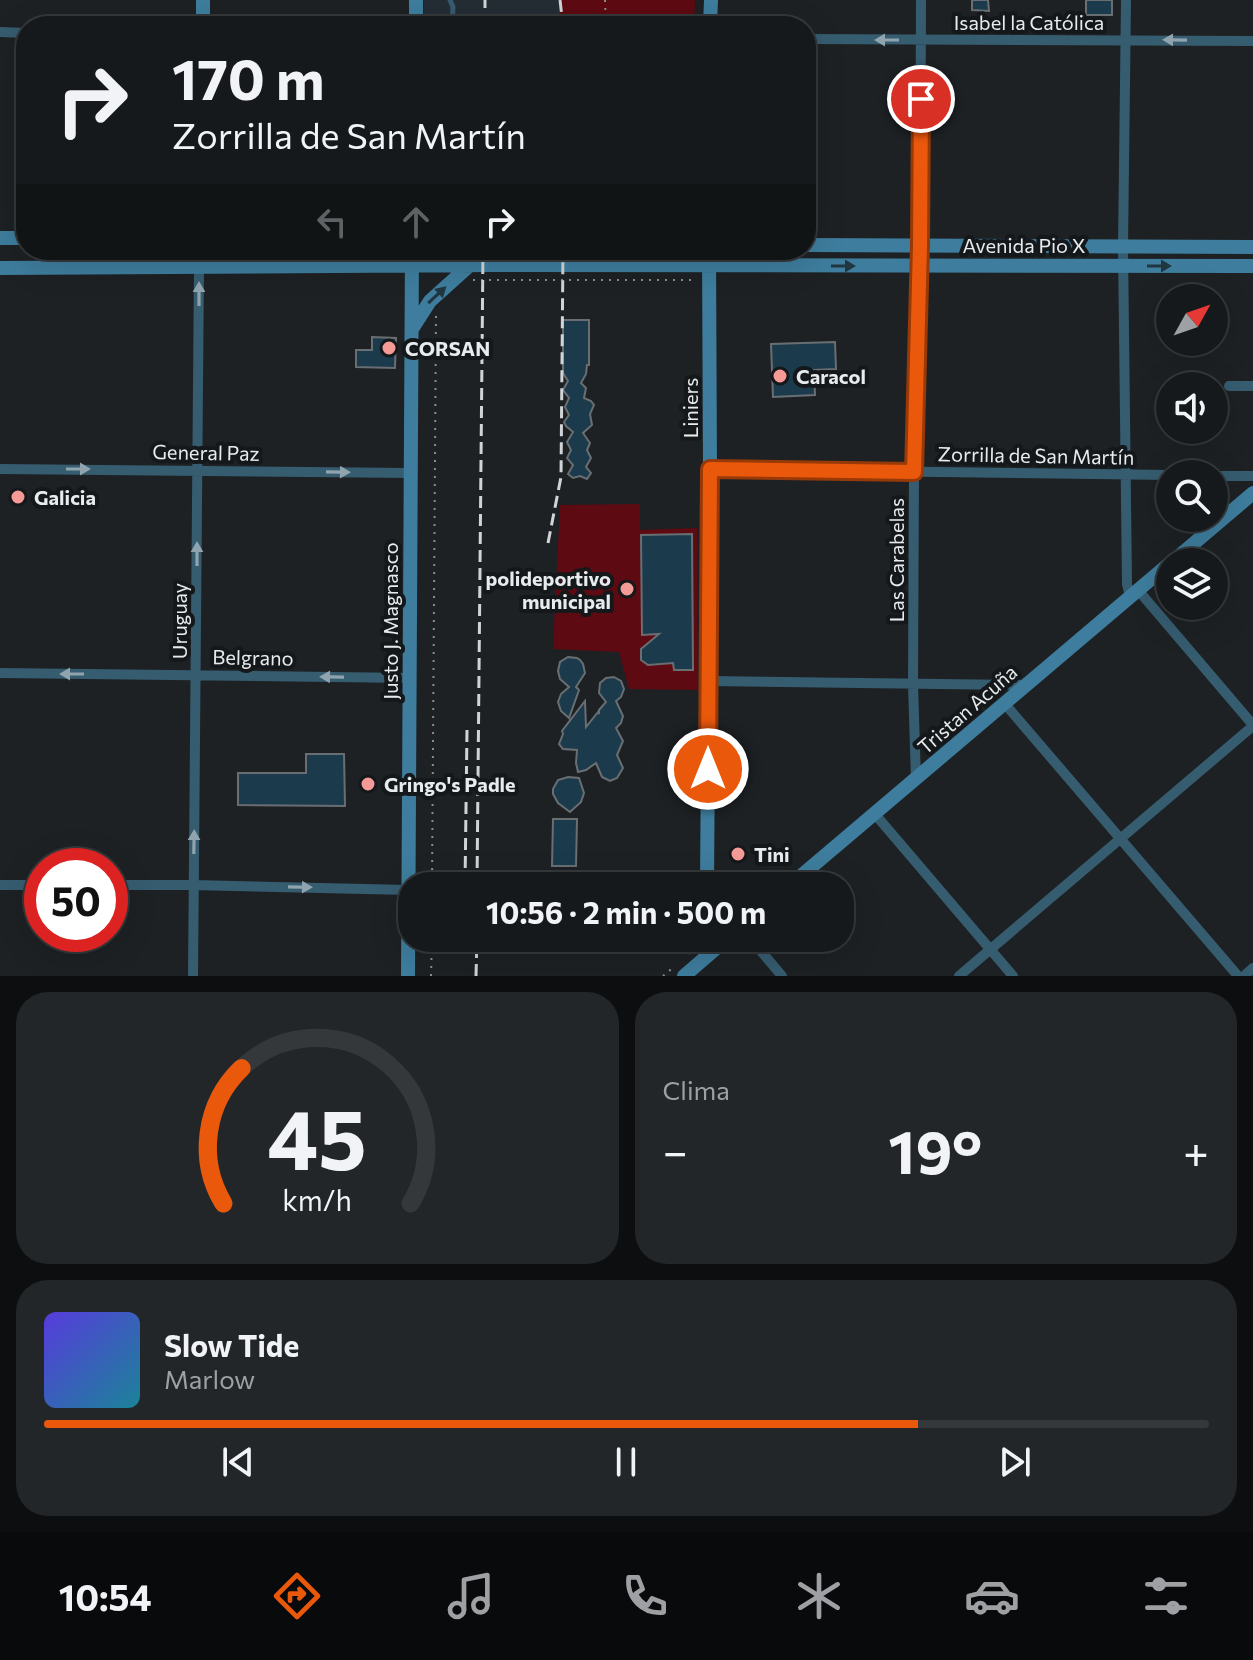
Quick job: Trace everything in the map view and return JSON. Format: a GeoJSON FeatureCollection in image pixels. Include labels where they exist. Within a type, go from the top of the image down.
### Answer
{"type":"FeatureCollection","features":[{"type":"Feature","properties":{"kind":"main road","name":"Avenida Pio X"},"geometry":{"type":"LineString","coordinates":[[816,245],[1253,247]]}},
{"type":"Feature","properties":{"kind":"main road"},"geometry":{"type":"LineString","coordinates":[[199,260],[199,267]]}},
{"type":"Feature","properties":{"kind":"main road","name":"Justo J. Magnasco"},"geometry":{"type":"LineString","coordinates":[[409,872],[412,260]]}},
{"type":"Feature","properties":{"kind":"main road","name":"Liniers"},"geometry":{"type":"LineString","coordinates":[[707,872],[709,260]]}},
{"type":"Feature","properties":{"kind":"main road","name":"Avenida Pio X"},"geometry":{"type":"LineString","coordinates":[[0,268],[412,266],[468,273],[709,273],[919,266],[1253,266]]}},
{"type":"Feature","properties":{"kind":"main road"},"geometry":{"type":"LineString","coordinates":[[411,329],[436,295],[468,273]]}},
{"type":"Feature","properties":{"kind":"main road","name":"Tristan Acuña"},"geometry":{"type":"LineString","coordinates":[[1189,548],[1253,493]]}},
{"type":"Feature","properties":{"kind":"main road","name":"Tristan Acuña"},"geometry":{"type":"LineString","coordinates":[[805,872],[1156,576]]}},
{"type":"Feature","properties":{"kind":"main road","name":"Justo J. Magnasco"},"geometry":{"type":"LineString","coordinates":[[408,952],[408,976]]}},
{"type":"Feature","properties":{"kind":"main road"},"geometry":{"type":"LineString","coordinates":[[706,952],[706,956]]}},
{"type":"Feature","properties":{"kind":"main road"},"geometry":{"type":"LineString","coordinates":[[684,976],[711,952]]}},
{"type":"Feature","properties":{"kind":"street","name":"Las Carabelas"},"geometry":{"type":"LineString","coordinates":[[916,780],[914,472],[920,246],[921,0]]}},
{"type":"Feature","properties":{"kind":"street"},"geometry":{"type":"LineString","coordinates":[[959,976],[1253,726],[1127,584],[1123,265],[1126,0]]}},
{"type":"Feature","properties":{"kind":"street","name":"Isabel la Católica"},"geometry":{"type":"LineString","coordinates":[[816,39],[1253,41]]}},
{"type":"Feature","properties":{"kind":"street","name":"Uruguay"},"geometry":{"type":"LineString","coordinates":[[193,976],[199,267]]}},
{"type":"Feature","properties":{"kind":"street"},"geometry":{"type":"LineString","coordinates":[[1229,386],[1253,386]]}},
{"type":"Feature","properties":{"kind":"street","name":"General Paz"},"geometry":{"type":"LineString","coordinates":[[0,469],[411,473]]}},
{"type":"Feature","properties":{"kind":"street","name":"Zorrilla de San Martín"},"geometry":{"type":"LineString","coordinates":[[710,469],[1156,475]]}},
{"type":"Feature","properties":{"kind":"street"},"geometry":{"type":"LineString","coordinates":[[1228,476],[1253,476]]}},
{"type":"Feature","properties":{"kind":"street","name":"Belgrano"},"geometry":{"type":"LineString","coordinates":[[0,673],[410,678]]}},
{"type":"Feature","properties":{"kind":"street"},"geometry":{"type":"LineString","coordinates":[[709,681],[1026,685]]}},
{"type":"Feature","properties":{"kind":"street"},"geometry":{"type":"LineString","coordinates":[[1005,704],[1241,976],[1253,968]]}},
{"type":"Feature","properties":{"kind":"street"},"geometry":{"type":"LineString","coordinates":[[874,813],[1013,976]]}},
{"type":"Feature","properties":{"kind":"street"},"geometry":{"type":"LineString","coordinates":[[0,885],[24,885]]}},
{"type":"Feature","properties":{"kind":"street"},"geometry":{"type":"LineString","coordinates":[[128,885],[398,890]]}},
{"type":"Feature","properties":{"kind":"street"},"geometry":{"type":"LineString","coordinates":[[762,952],[782,976]]}},
{"type":"Feature","properties":{"kind":"path"},"geometry":{"type":"LineString","coordinates":[[468,273],[709,273]]}},
{"type":"Feature","properties":{"kind":"path"},"geometry":{"type":"LineString","coordinates":[[432,872],[436,295]]}},
{"type":"Feature","properties":{"kind":"path"},"geometry":{"type":"LineString","coordinates":[[431,976],[432,952]]}},
{"type":"Feature","properties":{"kind":"shaded area"},"geometry":{"type":"Polygon","coordinates":[[[424,0],[560,0],[560,16],[423,16],[424,0]]]}},
{"type":"Feature","properties":{"kind":"shaded area"},"geometry":{"type":"Polygon","coordinates":[[[560,0],[695,0],[694,16],[560,16],[560,0]]]}},
{"type":"Feature","properties":{"kind":"shaded area"},"geometry":{"type":"Polygon","coordinates":[[[199,260],[412,260],[412,266],[199,267],[199,260]]]}},
{"type":"Feature","properties":{"kind":"shaded area","name":"polideportivo municipal"},"geometry":{"type":"Polygon","coordinates":[[[640,504],[640,530],[697,528],[698,690],[629,689],[619,652],[553,649],[560,505],[640,504]]]}},
{"type":"Feature","properties":{"kind":"building"},"geometry":{"type":"Polygon","coordinates":[[[972,0],[988,0],[989,11],[972,10],[972,0]]]}},
{"type":"Feature","properties":{"kind":"building"},"geometry":{"type":"Polygon","coordinates":[[[1086,0],[1112,0],[1112,15],[1086,15],[1086,0]]]}},
{"type":"Feature","properties":{"kind":"building"},"geometry":{"type":"Polygon","coordinates":[[[563,320],[589,320],[589,365],[581,383],[586,388],[584,398],[594,405],[590,414],[592,425],[583,433],[590,443],[587,450],[591,458],[586,467],[591,473],[587,479],[580,476],[573,478],[568,474],[573,465],[567,458],[571,450],[567,442],[573,432],[564,422],[569,415],[565,407],[569,398],[563,390],[568,381],[563,373],[563,320]]]}},
{"type":"Feature","properties":{"kind":"building"},"geometry":{"type":"Polygon","coordinates":[[[372,337],[396,338],[395,368],[356,367],[356,350],[372,350],[372,337]]]}},
{"type":"Feature","properties":{"kind":"building"},"geometry":{"type":"Polygon","coordinates":[[[835,342],[836,369],[814,370],[815,395],[773,397],[771,344],[835,342]]]}},
{"type":"Feature","properties":{"kind":"building"},"geometry":{"type":"Polygon","coordinates":[[[692,534],[693,670],[674,670],[673,663],[648,665],[641,660],[641,649],[659,634],[642,635],[641,535],[692,534]]]}},
{"type":"Feature","properties":{"kind":"building"},"geometry":{"type":"Polygon","coordinates":[[[568,657],[580,660],[585,673],[576,687],[579,690],[569,718],[561,711],[558,702],[569,687],[560,679],[558,671],[560,662],[568,657]]]}},
{"type":"Feature","properties":{"kind":"building"},"geometry":{"type":"Polygon","coordinates":[[[614,677],[621,681],[624,689],[616,701],[623,716],[616,728],[623,741],[617,755],[623,768],[617,778],[610,781],[602,777],[596,763],[578,772],[577,750],[563,749],[559,744],[562,731],[585,701],[586,727],[599,714],[606,702],[599,693],[600,683],[614,677]]]}},
{"type":"Feature","properties":{"kind":"building"},"geometry":{"type":"Polygon","coordinates":[[[306,754],[344,754],[345,806],[238,805],[238,773],[306,773],[306,754]]]}},
{"type":"Feature","properties":{"kind":"building"},"geometry":{"type":"Polygon","coordinates":[[[579,778],[584,793],[581,802],[570,812],[558,803],[553,794],[558,780],[579,778]]]}},
{"type":"Feature","properties":{"kind":"building"},"geometry":{"type":"Polygon","coordinates":[[[553,819],[577,819],[576,866],[552,866],[553,819]]]}},
{"type":"Feature","properties":{"kind":"railway"},"geometry":{"type":"LineString","coordinates":[[485,0],[485,16]]}},
{"type":"Feature","properties":{"kind":"railway"},"geometry":{"type":"LineString","coordinates":[[560,0],[562,16]]}},
{"type":"Feature","properties":{"kind":"railway"},"geometry":{"type":"LineString","coordinates":[[477,872],[483,260]]}},
{"type":"Feature","properties":{"kind":"railway"},"geometry":{"type":"LineString","coordinates":[[548,543],[561,477],[563,260]]}},
{"type":"Feature","properties":{"kind":"railway"},"geometry":{"type":"LineString","coordinates":[[465,872],[467,730]]}},
{"type":"Feature","properties":{"kind":"railway"},"geometry":{"type":"LineString","coordinates":[[476,976],[477,952]]}},
{"type":"Feature","properties":{"kind":"place","name":"CORSAN"},"geometry":{"type":"Point","coordinates":[389,348]}},
{"type":"Feature","properties":{"kind":"place","name":"Caracol"},"geometry":{"type":"Point","coordinates":[780,376]}},
{"type":"Feature","properties":{"kind":"place","name":"Galicia"},"geometry":{"type":"Point","coordinates":[18,497]}},
{"type":"Feature","properties":{"kind":"place","name":"polideportivo municipal"},"geometry":{"type":"Point","coordinates":[627,589]}},
{"type":"Feature","properties":{"kind":"place","name":"Gringo's Padle"},"geometry":{"type":"Point","coordinates":[368,784]}},
{"type":"Feature","properties":{"kind":"place","name":"Tini"},"geometry":{"type":"Point","coordinates":[738,854]}},
{"type":"Feature","properties":{"kind":"route"},"geometry":{"type":"LineString","coordinates":[[708,769],[710,469],[914,472],[921,99]]}}]}
